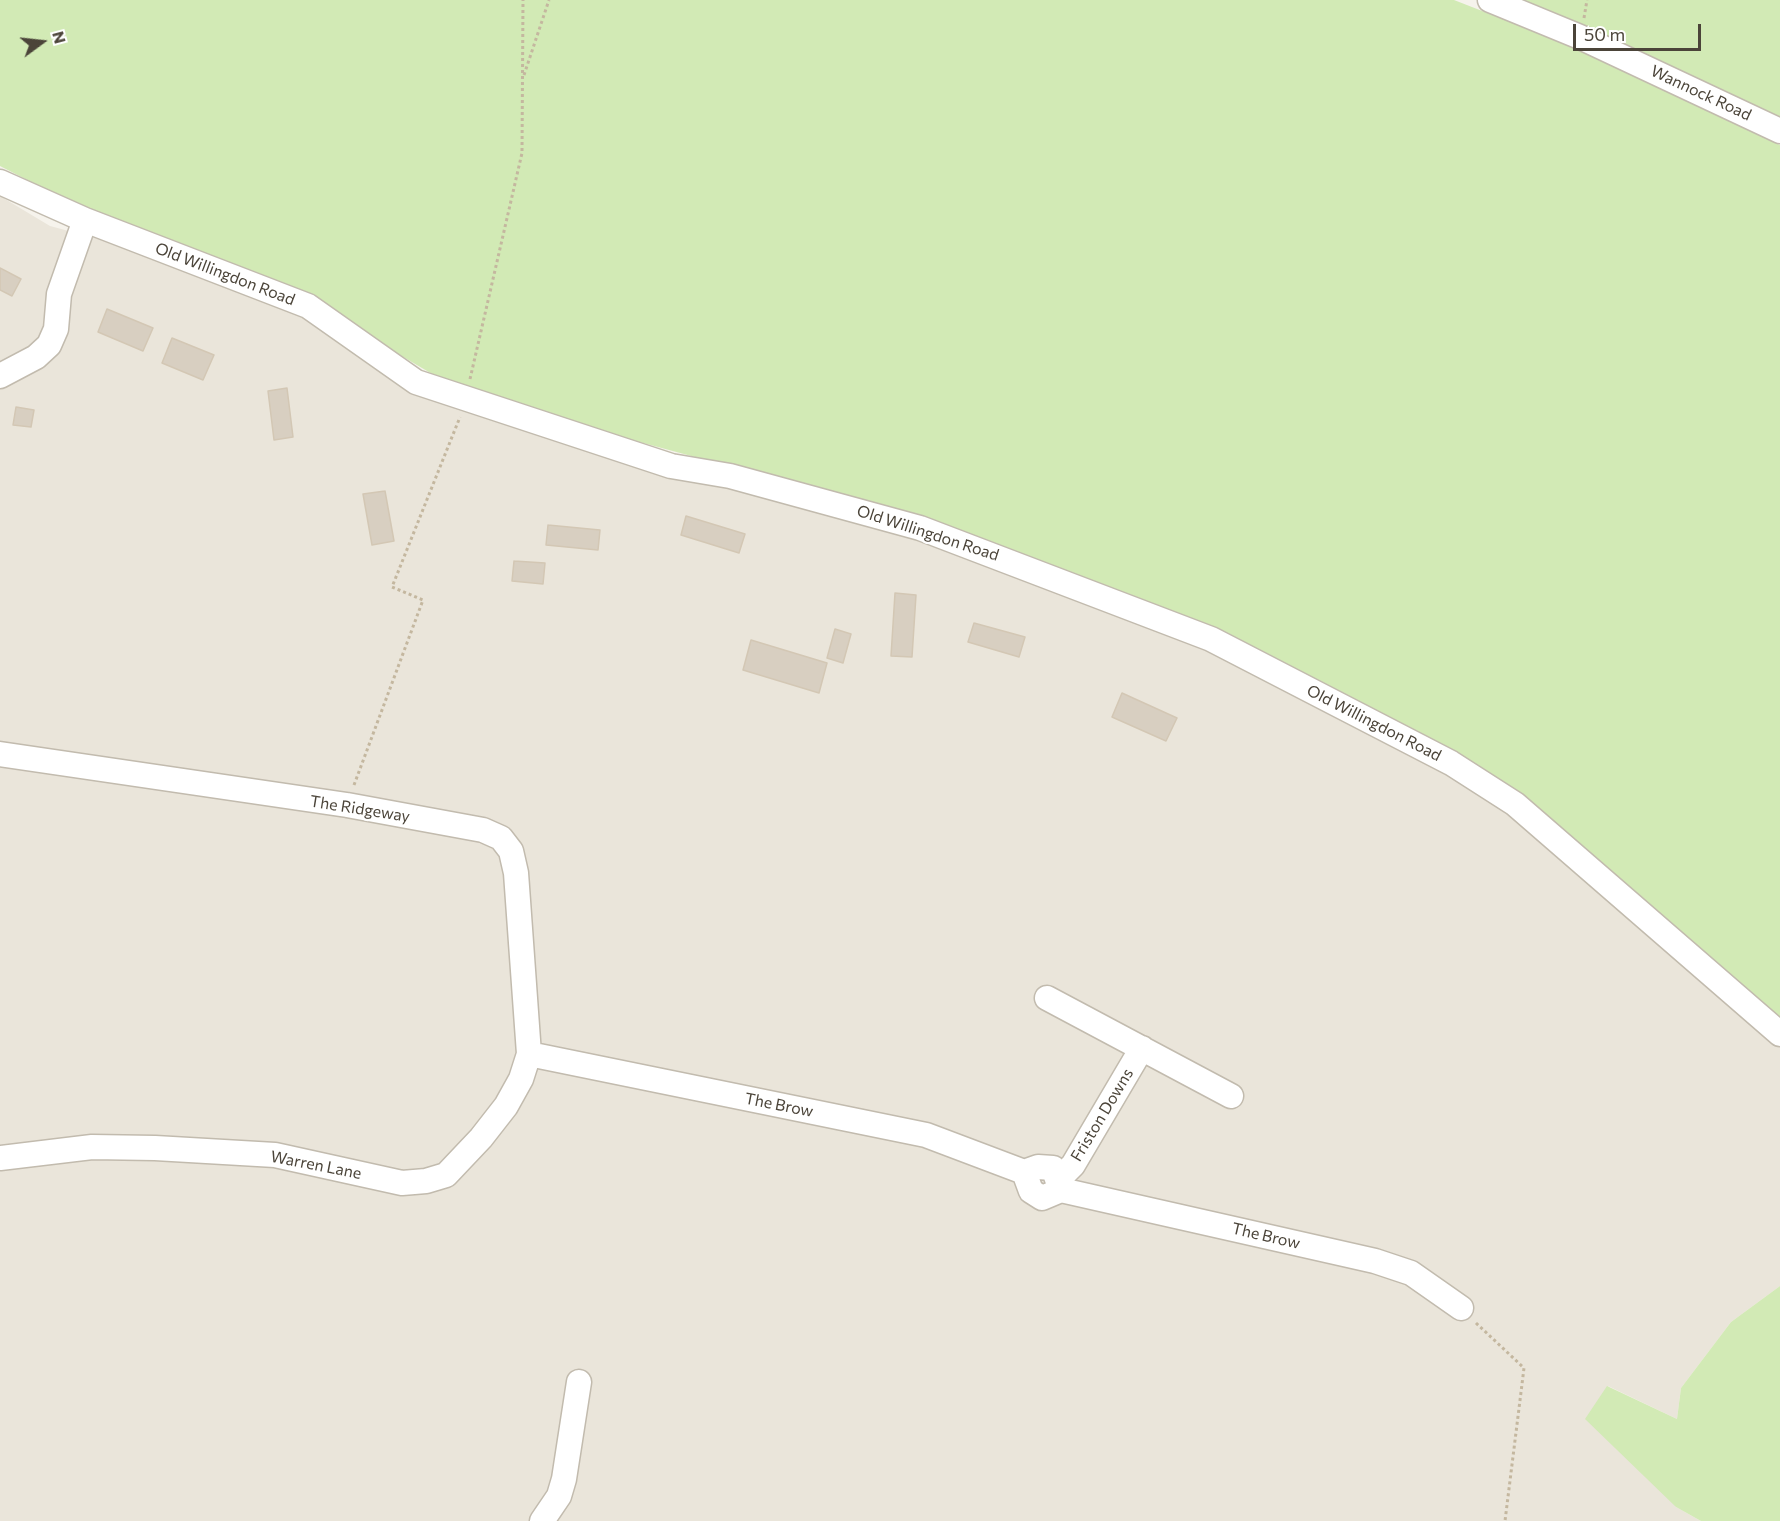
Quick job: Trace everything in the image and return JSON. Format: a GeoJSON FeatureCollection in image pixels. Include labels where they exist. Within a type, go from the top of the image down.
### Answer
{"type":"FeatureCollection","features":[{"type":"Feature","properties":{"kind":"street","name":"Wannock Road"},"geometry":{"type":"LineString","coordinates":[[1490,0],[1590,42],[1780,131]]}},
{"type":"Feature","properties":{"kind":"street","name":"Old Willingdon Road"},"geometry":{"type":"LineString","coordinates":[[0,182],[85,220],[308,306],[416,382],[671,466],[730,476],[920,528],[1210,639],[1451,763],[1515,804],[1780,1034]]}},
{"type":"Feature","properties":{"kind":"street"},"geometry":{"type":"LineString","coordinates":[[0,376],[36,357],[50,345],[56,329],[59,294],[85,220]]}},
{"type":"Feature","properties":{"kind":"street","name":"The Ridgeway"},"geometry":{"type":"LineString","coordinates":[[0,754],[347,805],[483,830],[501,838],[511,851],[516,873],[529,1054]]}},
{"type":"Feature","properties":{"kind":"street"},"geometry":{"type":"LineString","coordinates":[[1047,998],[1231,1096]]}},
{"type":"Feature","properties":{"kind":"street","name":"Friston Downs"},"geometry":{"type":"LineString","coordinates":[[1060,1184],[1142,1048]]}},
{"type":"Feature","properties":{"kind":"street","name":"Warren Lane"},"geometry":{"type":"LineString","coordinates":[[0,1158],[92,1147],[156,1148],[275,1155],[402,1183],[426,1181],[446,1175],[481,1138],[506,1106],[520,1079],[529,1054]]}},
{"type":"Feature","properties":{"kind":"street","name":"The Brow"},"geometry":{"type":"LineString","coordinates":[[529,1054],[926,1135],[1024,1172],[1038,1167],[1053,1168],[1060,1184],[1375,1261],[1411,1273],[1461,1308]]}},
{"type":"Feature","properties":{"kind":"street"},"geometry":{"type":"LineString","coordinates":[[542,1521],[559,1496],[564,1479],[579,1382]]}},
{"type":"Feature","properties":{"kind":"path"},"geometry":{"type":"LineString","coordinates":[[347,805],[423,600],[392,587],[466,400],[522,153],[523,0]]}},
{"type":"Feature","properties":{"kind":"path"},"geometry":{"type":"LineString","coordinates":[[523,79],[549,0]]}},
{"type":"Feature","properties":{"kind":"path"},"geometry":{"type":"LineString","coordinates":[[1461,1308],[1524,1368],[1505,1521]]}},
{"type":"Feature","properties":{"kind":"shaded area"},"geometry":{"type":"Polygon","coordinates":[[[0,196],[50,226],[271,285],[391,363],[679,457],[883,508],[1157,605],[1287,665],[1456,753],[1780,1022],[1780,1286],[1731,1322],[1681,1388],[1677,1419],[1608,1386],[1676,1507],[1701,1521],[0,1521],[0,196]]]}},
{"type":"Feature","properties":{"kind":"green space"},"geometry":{"type":"Polygon","coordinates":[[[0,0],[1454,0],[1590,53],[1780,145],[1780,1022],[1456,753],[1287,665],[1157,605],[883,508],[481,399],[439,378],[320,308],[43,188],[0,166],[0,0]]]}},
{"type":"Feature","properties":{"kind":"green space"},"geometry":{"type":"Polygon","coordinates":[[[1505,0],[1780,0],[1780,119],[1505,0]]]}},
{"type":"Feature","properties":{"kind":"green space"},"geometry":{"type":"Polygon","coordinates":[[[1780,1286],[1780,1521],[1701,1521],[1676,1507],[1585,1419],[1607,1386],[1677,1419],[1681,1388],[1731,1322],[1780,1286]]]}},
{"type":"Feature","properties":{"kind":"building"},"geometry":{"type":"Polygon","coordinates":[[[0,268],[21,279],[12,296],[0,290],[0,268]]]}},
{"type":"Feature","properties":{"kind":"building"},"geometry":{"type":"Polygon","coordinates":[[[107,309],[153,328],[143,351],[98,332],[107,309]]]}},
{"type":"Feature","properties":{"kind":"building"},"geometry":{"type":"Polygon","coordinates":[[[172,338],[214,355],[203,380],[162,363],[172,338]]]}},
{"type":"Feature","properties":{"kind":"building"},"geometry":{"type":"Polygon","coordinates":[[[287,388],[293,437],[274,440],[268,391],[287,388]]]}},
{"type":"Feature","properties":{"kind":"building"},"geometry":{"type":"Polygon","coordinates":[[[16,407],[34,410],[31,427],[13,425],[16,407]]]}},
{"type":"Feature","properties":{"kind":"building"},"geometry":{"type":"Polygon","coordinates":[[[385,491],[394,541],[372,545],[363,494],[385,491]]]}},
{"type":"Feature","properties":{"kind":"building"},"geometry":{"type":"Polygon","coordinates":[[[686,516],[745,534],[739,553],[681,535],[686,516]]]}},
{"type":"Feature","properties":{"kind":"building"},"geometry":{"type":"Polygon","coordinates":[[[548,525],[600,530],[598,550],[546,545],[548,525]]]}},
{"type":"Feature","properties":{"kind":"building"},"geometry":{"type":"Polygon","coordinates":[[[514,561],[545,563],[543,584],[512,581],[514,561]]]}},
{"type":"Feature","properties":{"kind":"building"},"geometry":{"type":"Polygon","coordinates":[[[895,593],[916,595],[912,657],[891,656],[895,593]]]}},
{"type":"Feature","properties":{"kind":"building"},"geometry":{"type":"Polygon","coordinates":[[[974,623],[1025,637],[1019,657],[968,642],[974,623]]]}},
{"type":"Feature","properties":{"kind":"building"},"geometry":{"type":"Polygon","coordinates":[[[835,629],[851,634],[843,663],[827,658],[835,629]]]}},
{"type":"Feature","properties":{"kind":"building"},"geometry":{"type":"Polygon","coordinates":[[[751,640],[827,663],[819,693],[743,670],[751,640]]]}},
{"type":"Feature","properties":{"kind":"building"},"geometry":{"type":"Polygon","coordinates":[[[1122,693],[1177,718],[1166,741],[1112,717],[1122,693]]]}}]}
